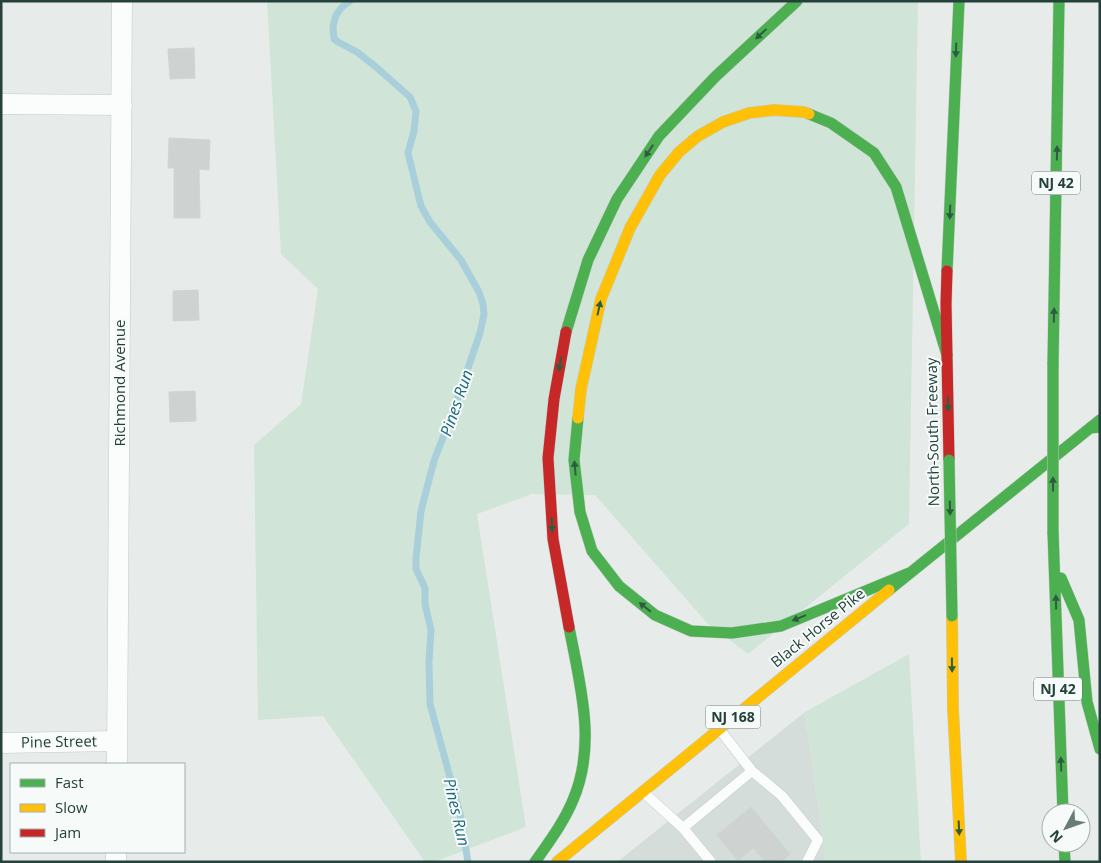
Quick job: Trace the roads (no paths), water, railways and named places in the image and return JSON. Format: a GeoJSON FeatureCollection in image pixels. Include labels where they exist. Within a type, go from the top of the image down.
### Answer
{"type":"FeatureCollection","features":[{"type":"Feature","properties":{"kind":"main road"},"geometry":{"type":"LineString","coordinates":[[534,862],[555,833],[573,800],[585,759],[585,711],[553,540],[548,458],[554,399],[567,328],[588,260],[617,199],[659,136],[715,77],[797,1]]}},
{"type":"Feature","properties":{"kind":"main road","name":"North-South Freeway"},"geometry":{"type":"LineString","coordinates":[[958,1],[946,304],[953,709],[961,862]]}},
{"type":"Feature","properties":{"kind":"main road","name":"NJ 42"},"geometry":{"type":"LineString","coordinates":[[1059,1],[1053,364],[1053,532],[1056,565],[1063,803]]}},
{"type":"Feature","properties":{"kind":"main road"},"geometry":{"type":"LineString","coordinates":[[909,573],[781,626],[732,633],[691,631],[656,615],[619,586],[592,551],[580,512],[574,460],[581,389],[601,299],[630,228],[660,175],[679,152],[698,136],[722,122],[749,114],[774,110],[804,112],[831,122],[874,153],[896,187],[947,355]]}},
{"type":"Feature","properties":{"kind":"main road","name":"Black Horse Pike"},"geometry":{"type":"LineString","coordinates":[[557,862],[909,573],[1095,428],[1100,420]]}},
{"type":"Feature","properties":{"kind":"main road"},"geometry":{"type":"LineString","coordinates":[[1056,565],[1079,620],[1088,702],[1100,748]]}},
{"type":"Feature","properties":{"kind":"street","name":"Richmond Avenue"},"geometry":{"type":"LineString","coordinates":[[117,763],[122,1]]}},
{"type":"Feature","properties":{"kind":"street"},"geometry":{"type":"LineString","coordinates":[[1,104],[122,105]]}},
{"type":"Feature","properties":{"kind":"street","name":"Pine Street"},"geometry":{"type":"LineString","coordinates":[[1,743],[117,741]]}},
{"type":"Feature","properties":{"kind":"lane"},"geometry":{"type":"LineString","coordinates":[[719,729],[752,771],[782,796],[818,840],[807,862]]}},
{"type":"Feature","properties":{"kind":"lane"},"geometry":{"type":"LineString","coordinates":[[682,828],[752,771]]}},
{"type":"Feature","properties":{"kind":"lane"},"geometry":{"type":"LineString","coordinates":[[643,792],[682,828],[711,862]]}},
{"type":"Feature","properties":{"kind":"waterway","name":"Pines Run"},"geometry":{"type":"LineString","coordinates":[[350,1],[336,15],[333,26],[334,39],[357,52],[410,97],[416,111],[414,131],[408,153],[421,206],[430,222],[461,260],[479,292],[483,304],[484,314],[480,333],[430,476],[421,511],[416,558],[416,569],[425,588],[425,604],[431,630],[429,662],[430,704],[460,814],[468,862]]}}]}
